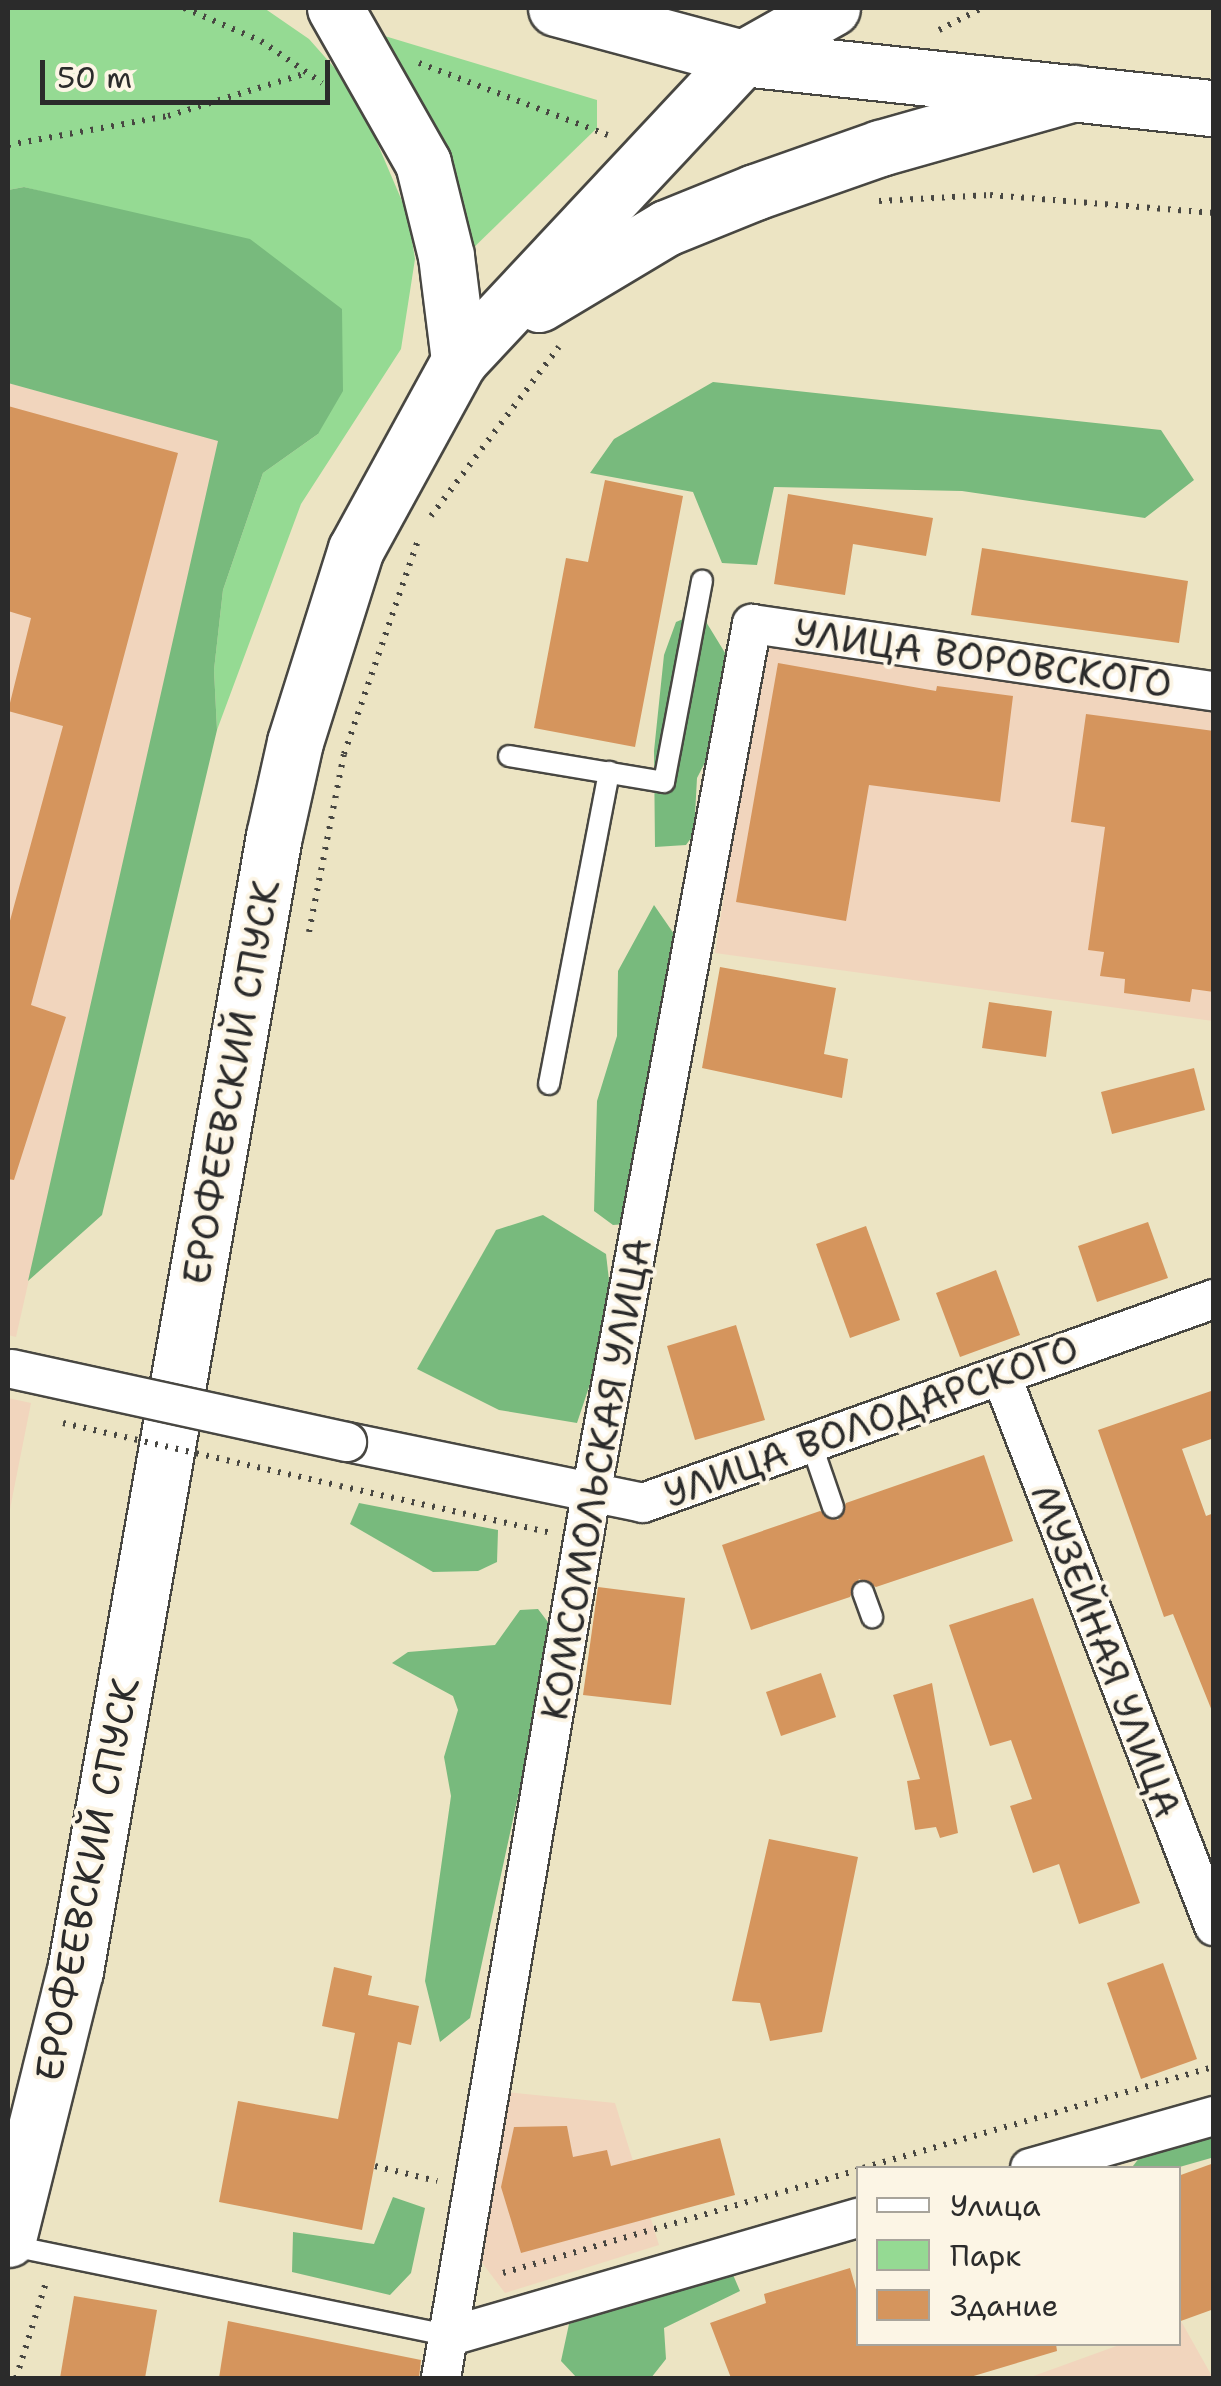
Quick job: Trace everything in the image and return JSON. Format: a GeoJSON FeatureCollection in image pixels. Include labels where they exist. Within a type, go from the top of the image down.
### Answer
{"type":"FeatureCollection","features":[{"type":"Feature","properties":{"kind":"main road"},"geometry":{"type":"LineString","coordinates":[[335,8],[372,65],[423,163],[446,256],[459,361],[592,266],[666,228],[863,154],[1074,94]]}},
{"type":"Feature","properties":{"kind":"main road"},"geometry":{"type":"LineString","coordinates":[[556,8],[743,58],[1214,108]]}},
{"type":"Feature","properties":{"kind":"main road","name":"ЕРОФЕЕВСКИЙ СПУСК"},"geometry":{"type":"LineString","coordinates":[[8,2242],[18,2169],[74,1971],[295,742],[356,549],[459,361],[643,159],[743,58],[832,8]]}},
{"type":"Feature","properties":{"kind":"street","name":"УЛИЦА ВОРОВСКОГО"},"geometry":{"type":"LineString","coordinates":[[752,624],[1214,692]]}},
{"type":"Feature","properties":{"kind":"street","name":"КОМСОМОЛЬСКАЯ УЛИЦА"},"geometry":{"type":"LineString","coordinates":[[441,2378],[591,1494],[752,624]]}},
{"type":"Feature","properties":{"kind":"street","name":"УЛИЦА ВОЛОДАРСКОГО"},"geometry":{"type":"LineString","coordinates":[[10,1368],[643,1502],[1214,1298]]}},
{"type":"Feature","properties":{"kind":"street","name":"МУЗЕЙНАЯ УЛИЦА"},"geometry":{"type":"LineString","coordinates":[[1001,1375],[1214,1926]]}},
{"type":"Feature","properties":{"kind":"street"},"geometry":{"type":"LineString","coordinates":[[1037,2166],[1214,2116]]}},
{"type":"Feature","properties":{"kind":"street"},"geometry":{"type":"LineString","coordinates":[[451,2336],[856,2219]]}},
{"type":"Feature","properties":{"kind":"lane"},"geometry":{"type":"LineString","coordinates":[[508,756],[664,782],[702,581]]}},
{"type":"Feature","properties":{"kind":"lane"},"geometry":{"type":"LineString","coordinates":[[549,1084],[610,772]]}},
{"type":"Feature","properties":{"kind":"lane"},"geometry":{"type":"LineString","coordinates":[[811,1442],[833,1507]]}},
{"type":"Feature","properties":{"kind":"lane"},"geometry":{"type":"LineString","coordinates":[[864,1592],[872,1616]]}},
{"type":"Feature","properties":{"kind":"lane"},"geometry":{"type":"LineString","coordinates":[[8,2242],[451,2336]]}},
{"type":"Feature","properties":{"kind":"path"},"geometry":{"type":"LineString","coordinates":[[184,8],[261,42],[328,87],[394,54],[597,128],[643,159]]}},
{"type":"Feature","properties":{"kind":"path"},"geometry":{"type":"LineString","coordinates":[[933,33],[982,8]]}},
{"type":"Feature","properties":{"kind":"path"},"geometry":{"type":"LineString","coordinates":[[8,146],[168,116],[307,73]]}},
{"type":"Feature","properties":{"kind":"path"},"geometry":{"type":"LineString","coordinates":[[868,202],[990,195],[1214,213]]}},
{"type":"Feature","properties":{"kind":"path"},"geometry":{"type":"LineString","coordinates":[[305,950],[344,754],[422,529],[566,338]]}},
{"type":"Feature","properties":{"kind":"path"},"geometry":{"type":"LineString","coordinates":[[47,1420],[584,1540]]}},
{"type":"Feature","properties":{"kind":"path"},"geometry":{"type":"LineString","coordinates":[[207,1459],[210,1439]]}},
{"type":"Feature","properties":{"kind":"path"},"geometry":{"type":"LineString","coordinates":[[871,2166],[1214,2067]]}},
{"type":"Feature","properties":{"kind":"path"},"geometry":{"type":"LineString","coordinates":[[375,2166],[446,2183]]}},
{"type":"Feature","properties":{"kind":"path"},"geometry":{"type":"LineString","coordinates":[[502,2273],[856,2170]]}},
{"type":"Feature","properties":{"kind":"shaded area"},"geometry":{"type":"Polygon","coordinates":[[[8,383],[219,440],[16,1337],[8,1335],[8,383]]]}},
{"type":"Feature","properties":{"kind":"shaded area"},"geometry":{"type":"Polygon","coordinates":[[[764,641],[1213,705],[1213,1021],[715,953],[764,641]]]}},
{"type":"Feature","properties":{"kind":"shaded area"},"geometry":{"type":"Polygon","coordinates":[[[8,1398],[31,1403],[8,1519],[8,1398]]]}},
{"type":"Feature","properties":{"kind":"shaded area"},"geometry":{"type":"Polygon","coordinates":[[[505,2092],[615,2103],[659,2245],[505,2293],[480,2260],[505,2092]]]}},
{"type":"Feature","properties":{"kind":"shaded area"},"geometry":{"type":"Polygon","coordinates":[[[1181,2321],[1213,2378],[1028,2378],[1116,2346],[1181,2346],[1181,2321]]]}},
{"type":"Feature","properties":{"kind":"green space"},"geometry":{"type":"Polygon","coordinates":[[[8,8],[264,8],[309,39],[355,91],[408,215],[415,259],[401,349],[301,504],[217,730],[214,670],[223,590],[263,473],[318,434],[128,214],[24,187],[8,190],[8,8]]]}},
{"type":"Feature","properties":{"kind":"green space"},"geometry":{"type":"Polygon","coordinates":[[[378,34],[597,100],[597,128],[466,255],[378,34]]]}},
{"type":"Feature","properties":{"kind":"green space"},"geometry":{"type":"Polygon","coordinates":[[[24,187],[250,239],[342,309],[343,391],[318,434],[263,473],[223,590],[214,670],[217,730],[102,1215],[28,1281],[218,441],[8,383],[8,190],[24,187]]]}},
{"type":"Feature","properties":{"kind":"green space"},"geometry":{"type":"Polygon","coordinates":[[[713,382],[1161,430],[1194,480],[1145,518],[962,491],[774,487],[757,565],[722,563],[693,492],[590,473],[614,439],[713,382]]]}},
{"type":"Feature","properties":{"kind":"green space"},"geometry":{"type":"Polygon","coordinates":[[[700,612],[730,661],[717,739],[697,778],[694,834],[686,845],[655,847],[654,751],[664,655],[676,622],[700,612]]]}},
{"type":"Feature","properties":{"kind":"green space"},"geometry":{"type":"Polygon","coordinates":[[[654,905],[683,947],[661,1006],[637,1210],[626,1224],[613,1225],[594,1211],[597,1101],[617,1036],[618,971],[654,905]]]}},
{"type":"Feature","properties":{"kind":"green space"},"geometry":{"type":"Polygon","coordinates":[[[543,1215],[606,1254],[613,1315],[577,1423],[499,1410],[417,1369],[496,1230],[543,1215]]]}},
{"type":"Feature","properties":{"kind":"green space"},"geometry":{"type":"Polygon","coordinates":[[[359,1503],[498,1530],[497,1562],[478,1571],[433,1572],[350,1524],[359,1503]]]}},
{"type":"Feature","properties":{"kind":"green space"},"geometry":{"type":"Polygon","coordinates":[[[538,1609],[554,1630],[470,2018],[440,2042],[425,1981],[451,1796],[444,1757],[458,1710],[453,1696],[392,1663],[408,1652],[495,1645],[520,1610],[538,1609]]]}},
{"type":"Feature","properties":{"kind":"green space"},"geometry":{"type":"Polygon","coordinates":[[[1202,2136],[1213,2139],[1211,2158],[1181,2167],[1133,2166],[1143,2153],[1202,2136]]]}},
{"type":"Feature","properties":{"kind":"green space"},"geometry":{"type":"Polygon","coordinates":[[[393,2197],[425,2208],[411,2273],[390,2295],[292,2272],[293,2232],[374,2244],[393,2197]]]}},
{"type":"Feature","properties":{"kind":"green space"},"geometry":{"type":"Polygon","coordinates":[[[731,2270],[740,2291],[664,2328],[666,2359],[651,2378],[577,2378],[561,2361],[569,2324],[731,2270]]]}},
{"type":"Feature","properties":{"kind":"building"},"geometry":{"type":"Polygon","coordinates":[[[8,406],[178,453],[31,1005],[66,1017],[14,1180],[8,1179],[8,928],[63,726],[8,711],[31,618],[8,611],[8,406]]]}},
{"type":"Feature","properties":{"kind":"building"},"geometry":{"type":"Polygon","coordinates":[[[605,480],[683,496],[635,747],[534,728],[566,558],[588,562],[605,480]]]}},
{"type":"Feature","properties":{"kind":"building"},"geometry":{"type":"Polygon","coordinates":[[[788,494],[933,518],[926,556],[853,544],[845,595],[774,584],[788,494]]]}},
{"type":"Feature","properties":{"kind":"building"},"geometry":{"type":"Polygon","coordinates":[[[982,548],[1188,581],[1179,643],[971,615],[982,548]]]}},
{"type":"Feature","properties":{"kind":"building"},"geometry":{"type":"Polygon","coordinates":[[[778,663],[936,691],[937,686],[1013,696],[1000,802],[869,785],[846,921],[736,902],[778,663]]]}},
{"type":"Feature","properties":{"kind":"building"},"geometry":{"type":"Polygon","coordinates":[[[1086,714],[1214,731],[1214,992],[1192,989],[1190,1002],[1124,993],[1125,979],[1100,976],[1104,952],[1088,950],[1105,827],[1071,822],[1086,714]]]}},
{"type":"Feature","properties":{"kind":"building"},"geometry":{"type":"Polygon","coordinates":[[[720,967],[836,988],[824,1054],[848,1059],[842,1098],[702,1068],[720,967]]]}},
{"type":"Feature","properties":{"kind":"building"},"geometry":{"type":"Polygon","coordinates":[[[989,1002],[1052,1011],[1046,1057],[982,1048],[989,1002]]]}},
{"type":"Feature","properties":{"kind":"building"},"geometry":{"type":"Polygon","coordinates":[[[1194,1068],[1205,1110],[1112,1134],[1101,1092],[1194,1068]]]}},
{"type":"Feature","properties":{"kind":"building"},"geometry":{"type":"Polygon","coordinates":[[[1148,1222],[1168,1278],[1097,1302],[1078,1246],[1148,1222]]]}},
{"type":"Feature","properties":{"kind":"building"},"geometry":{"type":"Polygon","coordinates":[[[866,1226],[900,1320],[850,1338],[816,1244],[866,1226]]]}},
{"type":"Feature","properties":{"kind":"building"},"geometry":{"type":"Polygon","coordinates":[[[996,1270],[1020,1335],[960,1357],[936,1293],[996,1270]]]}},
{"type":"Feature","properties":{"kind":"building"},"geometry":{"type":"Polygon","coordinates":[[[736,1325],[765,1420],[695,1440],[667,1346],[736,1325]]]}},
{"type":"Feature","properties":{"kind":"building"},"geometry":{"type":"Polygon","coordinates":[[[1214,1390],[1214,1438],[1182,1449],[1206,1516],[1214,1513],[1212,1711],[1173,1614],[1164,1617],[1098,1430],[1214,1390]]]}},
{"type":"Feature","properties":{"kind":"building"},"geometry":{"type":"Polygon","coordinates":[[[984,1455],[1013,1541],[876,1587],[859,1579],[850,1597],[751,1630],[722,1545],[820,1511],[838,1520],[846,1503],[984,1455]]]}},
{"type":"Feature","properties":{"kind":"building"},"geometry":{"type":"Polygon","coordinates":[[[598,1587],[685,1598],[671,1705],[583,1695],[598,1587]]]}},
{"type":"Feature","properties":{"kind":"building"},"geometry":{"type":"Polygon","coordinates":[[[1033,1598],[1140,1903],[1079,1924],[1059,1864],[1033,1873],[1010,1806],[1032,1799],[1011,1740],[990,1746],[949,1625],[1033,1598]]]}},
{"type":"Feature","properties":{"kind":"building"},"geometry":{"type":"Polygon","coordinates":[[[821,1673],[836,1717],[781,1736],[766,1692],[821,1673]]]}},
{"type":"Feature","properties":{"kind":"building"},"geometry":{"type":"Polygon","coordinates":[[[932,1683],[958,1833],[940,1838],[936,1827],[915,1830],[907,1781],[920,1779],[893,1695],[932,1683]]]}},
{"type":"Feature","properties":{"kind":"building"},"geometry":{"type":"Polygon","coordinates":[[[769,1839],[858,1857],[822,2032],[770,2041],[760,2003],[732,2001],[769,1839]]]}},
{"type":"Feature","properties":{"kind":"building"},"geometry":{"type":"Polygon","coordinates":[[[1163,1963],[1197,2059],[1141,2079],[1107,1983],[1163,1963]]]}},
{"type":"Feature","properties":{"kind":"building"},"geometry":{"type":"Polygon","coordinates":[[[334,1967],[372,1976],[368,1995],[419,2006],[411,2045],[398,2042],[362,2230],[219,2202],[238,2101],[338,2119],[355,2033],[322,2026],[334,1967]]]}},
{"type":"Feature","properties":{"kind":"building"},"geometry":{"type":"Polygon","coordinates":[[[567,2126],[573,2157],[607,2150],[611,2166],[720,2138],[735,2195],[521,2253],[501,2187],[514,2127],[567,2126]]]}},
{"type":"Feature","properties":{"kind":"building"},"geometry":{"type":"Polygon","coordinates":[[[1214,2163],[1214,2309],[1181,2321],[1181,2175],[1214,2163]]]}},
{"type":"Feature","properties":{"kind":"building"},"geometry":{"type":"Polygon","coordinates":[[[850,2268],[856,2289],[856,2346],[1056,2346],[1057,2351],[967,2378],[731,2378],[710,2323],[766,2303],[764,2294],[850,2268]]]}},
{"type":"Feature","properties":{"kind":"building"},"geometry":{"type":"Polygon","coordinates":[[[74,2296],[157,2310],[145,2378],[60,2378],[74,2296]]]}},
{"type":"Feature","properties":{"kind":"building"},"geometry":{"type":"Polygon","coordinates":[[[228,2321],[421,2360],[419,2378],[219,2378],[228,2321]]]}}]}
